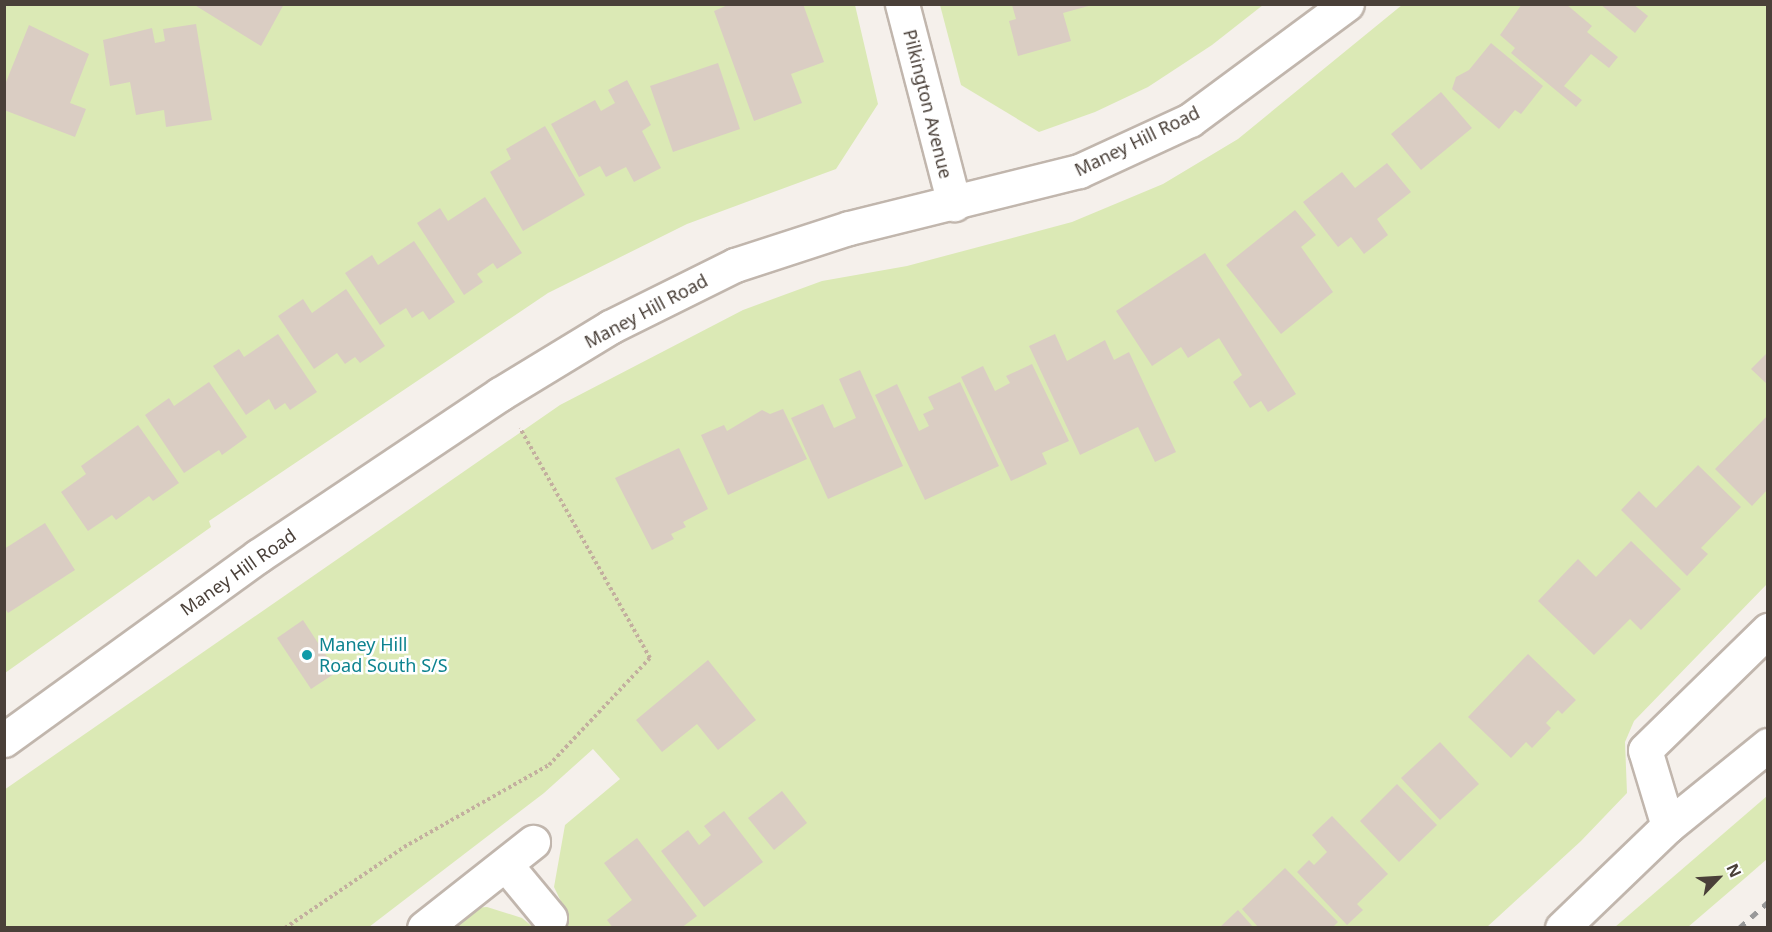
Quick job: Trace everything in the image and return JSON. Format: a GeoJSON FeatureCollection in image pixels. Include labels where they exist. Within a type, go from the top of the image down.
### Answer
{"type":"FeatureCollection","features":[{"type":"Feature","properties":{"kind":"street","name":"Pilkington Avenue"},"geometry":{"type":"LineString","coordinates":[[903,4],[954,204]]}},
{"type":"Feature","properties":{"kind":"street","name":"Maney Hill Road"},"geometry":{"type":"LineString","coordinates":[[4,740],[258,556],[500,394],[610,327],[735,265],[849,228],[954,204],[1078,171],[1190,120],[1347,4]]}},
{"type":"Feature","properties":{"kind":"street"},"geometry":{"type":"LineString","coordinates":[[1668,826],[1645,750],[1767,630]]}},
{"type":"Feature","properties":{"kind":"street"},"geometry":{"type":"LineString","coordinates":[[1562,927],[1668,826],[1767,745]]}},
{"type":"Feature","properties":{"kind":"street"},"geometry":{"type":"LineString","coordinates":[[424,927],[533,842]]}},
{"type":"Feature","properties":{"kind":"street"},"geometry":{"type":"LineString","coordinates":[[506,865],[550,918]]}},
{"type":"Feature","properties":{"kind":"path"},"geometry":{"type":"LineString","coordinates":[[285,927],[404,847],[549,765],[650,658],[500,394]]}},
{"type":"Feature","properties":{"kind":"green space"},"geometry":{"type":"Polygon","coordinates":[[[4,5],[855,5],[878,104],[836,169],[687,224],[548,293],[209,521],[211,527],[5,673],[4,5]]]}},
{"type":"Feature","properties":{"kind":"green space"},"geometry":{"type":"Polygon","coordinates":[[[940,5],[1263,5],[1212,45],[1148,87],[1095,112],[1039,132],[961,85],[940,5]]]}},
{"type":"Feature","properties":{"kind":"green space"},"geometry":{"type":"Polygon","coordinates":[[[1402,5],[1767,5],[1767,584],[1634,721],[1625,742],[1627,793],[1581,841],[1487,927],[550,927],[567,914],[554,887],[565,825],[620,779],[593,749],[544,793],[369,927],[5,927],[4,790],[560,405],[743,310],[822,281],[907,266],[1072,222],[1163,184],[1238,139],[1402,5]]]}},
{"type":"Feature","properties":{"kind":"green space"},"geometry":{"type":"Polygon","coordinates":[[[1767,796],[1767,859],[1744,879],[1688,927],[1615,927],[1767,796]]]}},
{"type":"Feature","properties":{"kind":"green space"},"geometry":{"type":"Polygon","coordinates":[[[487,907],[522,918],[533,927],[447,928],[473,908],[487,907]]]}},
{"type":"Feature","properties":{"kind":"building"},"geometry":{"type":"Polygon","coordinates":[[[193,4],[284,4],[261,46],[193,4]]]}},
{"type":"Feature","properties":{"kind":"building"},"geometry":{"type":"Polygon","coordinates":[[[730,4],[803,4],[824,62],[791,74],[802,103],[754,121],[714,11],[730,4]]]}},
{"type":"Feature","properties":{"kind":"building"},"geometry":{"type":"Polygon","coordinates":[[[1522,4],[1566,4],[1592,26],[1587,32],[1618,57],[1609,68],[1591,54],[1564,86],[1582,100],[1576,107],[1511,53],[1515,48],[1500,35],[1522,4]]]}},
{"type":"Feature","properties":{"kind":"building"},"geometry":{"type":"Polygon","coordinates":[[[1600,4],[1633,4],[1648,16],[1635,33],[1600,4]]]}},
{"type":"Feature","properties":{"kind":"building"},"geometry":{"type":"Polygon","coordinates":[[[1012,5],[1092,5],[1063,13],[1071,41],[1018,56],[1009,21],[1016,19],[1012,5]]]}},
{"type":"Feature","properties":{"kind":"building"},"geometry":{"type":"Polygon","coordinates":[[[196,24],[212,120],[166,127],[164,110],[136,115],[130,82],[110,86],[103,40],[152,28],[155,43],[165,41],[163,29],[196,24]]]}},
{"type":"Feature","properties":{"kind":"building"},"geometry":{"type":"Polygon","coordinates":[[[29,25],[89,54],[70,103],[86,109],[75,137],[4,110],[4,87],[29,25]]]}},
{"type":"Feature","properties":{"kind":"building"},"geometry":{"type":"Polygon","coordinates":[[[1491,43],[1543,86],[1521,114],[1515,110],[1499,129],[1452,89],[1456,77],[1469,70],[1491,43]]]}},
{"type":"Feature","properties":{"kind":"building"},"geometry":{"type":"Polygon","coordinates":[[[718,63],[740,129],[673,152],[650,86],[718,63]]]}},
{"type":"Feature","properties":{"kind":"building"},"geometry":{"type":"Polygon","coordinates":[[[627,80],[651,125],[642,131],[661,168],[634,182],[626,167],[606,177],[600,166],[579,177],[551,124],[595,100],[601,111],[615,103],[608,90],[627,80]]]}},
{"type":"Feature","properties":{"kind":"building"},"geometry":{"type":"Polygon","coordinates":[[[1441,92],[1472,128],[1421,170],[1391,134],[1441,92]]]}},
{"type":"Feature","properties":{"kind":"building"},"geometry":{"type":"Polygon","coordinates":[[[545,126],[585,195],[523,231],[490,172],[511,159],[506,149],[545,126]]]}},
{"type":"Feature","properties":{"kind":"building"},"geometry":{"type":"Polygon","coordinates":[[[1387,163],[1411,192],[1377,219],[1388,235],[1364,254],[1351,237],[1338,247],[1303,202],[1342,172],[1355,188],[1387,163]]]}},
{"type":"Feature","properties":{"kind":"building"},"geometry":{"type":"Polygon","coordinates":[[[485,197],[522,253],[497,269],[493,263],[477,274],[483,282],[464,295],[417,223],[440,208],[448,221],[485,197]]]}},
{"type":"Feature","properties":{"kind":"building"},"geometry":{"type":"Polygon","coordinates":[[[1295,210],[1316,235],[1301,247],[1333,292],[1281,334],[1226,265],[1295,210]]]}},
{"type":"Feature","properties":{"kind":"building"},"geometry":{"type":"Polygon","coordinates":[[[414,241],[455,302],[429,320],[423,311],[412,318],[406,308],[380,325],[345,273],[372,255],[378,265],[414,241]]]}},
{"type":"Feature","properties":{"kind":"building"},"geometry":{"type":"Polygon","coordinates":[[[1205,253],[1296,394],[1268,412],[1261,401],[1250,408],[1233,382],[1242,375],[1219,338],[1188,358],[1181,347],[1152,366],[1116,311],[1205,253]]]}},
{"type":"Feature","properties":{"kind":"building"},"geometry":{"type":"Polygon","coordinates":[[[346,289],[385,346],[360,363],[355,357],[345,364],[337,353],[314,369],[278,316],[303,299],[312,313],[346,289]]]}},
{"type":"Feature","properties":{"kind":"building"},"geometry":{"type":"Polygon","coordinates":[[[278,334],[317,392],[290,410],[285,403],[275,410],[269,399],[246,415],[213,366],[239,349],[244,357],[278,334]]]}},
{"type":"Feature","properties":{"kind":"building"},"geometry":{"type":"Polygon","coordinates":[[[1055,334],[1067,361],[1105,340],[1114,360],[1129,352],[1176,452],[1155,462],[1138,427],[1080,455],[1029,346],[1055,334]]]}},
{"type":"Feature","properties":{"kind":"building"},"geometry":{"type":"Polygon","coordinates":[[[1768,352],[1768,385],[1751,369],[1768,352]]]}},
{"type":"Feature","properties":{"kind":"building"},"geometry":{"type":"Polygon","coordinates":[[[1032,364],[1069,441],[1042,453],[1047,464],[1011,481],[961,377],[983,366],[995,391],[1010,383],[1006,376],[1032,364]]]}},
{"type":"Feature","properties":{"kind":"building"},"geometry":{"type":"Polygon","coordinates":[[[860,370],[903,466],[828,499],[791,418],[823,404],[834,428],[856,418],[839,379],[860,370]]]}},
{"type":"Feature","properties":{"kind":"building"},"geometry":{"type":"Polygon","coordinates":[[[209,382],[247,437],[222,455],[219,450],[184,473],[145,415],[169,398],[174,406],[209,382]]]}},
{"type":"Feature","properties":{"kind":"building"},"geometry":{"type":"Polygon","coordinates":[[[960,382],[999,466],[925,500],[875,395],[897,384],[919,431],[929,426],[923,414],[934,409],[928,397],[960,382]]]}},
{"type":"Feature","properties":{"kind":"building"},"geometry":{"type":"Polygon","coordinates":[[[783,409],[807,459],[728,495],[701,435],[724,425],[727,431],[762,410],[770,414],[783,409]]]}},
{"type":"Feature","properties":{"kind":"building"},"geometry":{"type":"Polygon","coordinates":[[[1768,415],[1768,489],[1752,506],[1715,469],[1768,415]]]}},
{"type":"Feature","properties":{"kind":"building"},"geometry":{"type":"Polygon","coordinates":[[[138,425],[179,483],[153,501],[149,496],[116,520],[112,515],[88,531],[61,492],[86,474],[81,466],[138,425]]]}},
{"type":"Feature","properties":{"kind":"building"},"geometry":{"type":"Polygon","coordinates":[[[679,448],[708,509],[683,522],[686,527],[671,534],[674,539],[652,550],[615,478],[679,448]]]}},
{"type":"Feature","properties":{"kind":"building"},"geometry":{"type":"Polygon","coordinates":[[[1698,465],[1741,507],[1701,548],[1708,554],[1687,576],[1621,510],[1639,491],[1656,508],[1698,465]]]}},
{"type":"Feature","properties":{"kind":"building"},"geometry":{"type":"Polygon","coordinates":[[[45,523],[75,570],[8,613],[4,607],[4,549],[45,523]]]}},
{"type":"Feature","properties":{"kind":"building"},"geometry":{"type":"Polygon","coordinates":[[[1631,541],[1681,589],[1641,630],[1630,619],[1594,655],[1538,601],[1578,559],[1596,577],[1631,541]]]}},
{"type":"Feature","properties":{"kind":"building","name":"Maney Hill Road South S/S"},"geometry":{"type":"Polygon","coordinates":[[[303,620],[337,672],[311,689],[277,638],[303,620]]]}},
{"type":"Feature","properties":{"kind":"building"},"geometry":{"type":"Polygon","coordinates":[[[1528,654],[1576,700],[1562,714],[1558,710],[1546,723],[1551,728],[1532,748],[1526,742],[1511,758],[1468,717],[1528,654]]]}},
{"type":"Feature","properties":{"kind":"building"},"geometry":{"type":"Polygon","coordinates":[[[708,660],[756,720],[718,750],[697,724],[662,752],[636,720],[708,660]]]}},
{"type":"Feature","properties":{"kind":"building"},"geometry":{"type":"Polygon","coordinates":[[[1440,742],[1479,784],[1440,820],[1401,778],[1440,742]]]}},
{"type":"Feature","properties":{"kind":"building"},"geometry":{"type":"Polygon","coordinates":[[[1397,784],[1437,825],[1399,862],[1360,821],[1397,784]]]}},
{"type":"Feature","properties":{"kind":"building"},"geometry":{"type":"Polygon","coordinates":[[[782,791],[807,823],[774,850],[748,818],[782,791]]]}},
{"type":"Feature","properties":{"kind":"building"},"geometry":{"type":"Polygon","coordinates":[[[724,811],[763,862],[704,907],[661,851],[688,830],[699,845],[711,835],[704,826],[724,811]]]}},
{"type":"Feature","properties":{"kind":"building"},"geometry":{"type":"Polygon","coordinates":[[[1332,816],[1388,874],[1357,904],[1363,910],[1347,925],[1297,872],[1309,860],[1314,865],[1327,852],[1312,835],[1332,816]]]}},
{"type":"Feature","properties":{"kind":"building"},"geometry":{"type":"Polygon","coordinates":[[[637,838],[697,916],[681,928],[613,928],[607,920],[632,900],[604,863],[637,838]]]}},
{"type":"Feature","properties":{"kind":"building"},"geometry":{"type":"Polygon","coordinates":[[[1285,868],[1338,922],[1332,928],[1259,928],[1242,909],[1285,868]]]}},
{"type":"Feature","properties":{"kind":"building"},"geometry":{"type":"Polygon","coordinates":[[[1238,910],[1254,928],[1219,928],[1238,910]]]}},
{"type":"Feature","properties":{"kind":"railway"},"geometry":{"type":"LineString","coordinates":[[1739,928],[1768,902]]}},
{"type":"Feature","properties":{"kind":"place","name":"Maney Hill Road South S/S"},"geometry":{"type":"Point","coordinates":[307,655]}}]}
